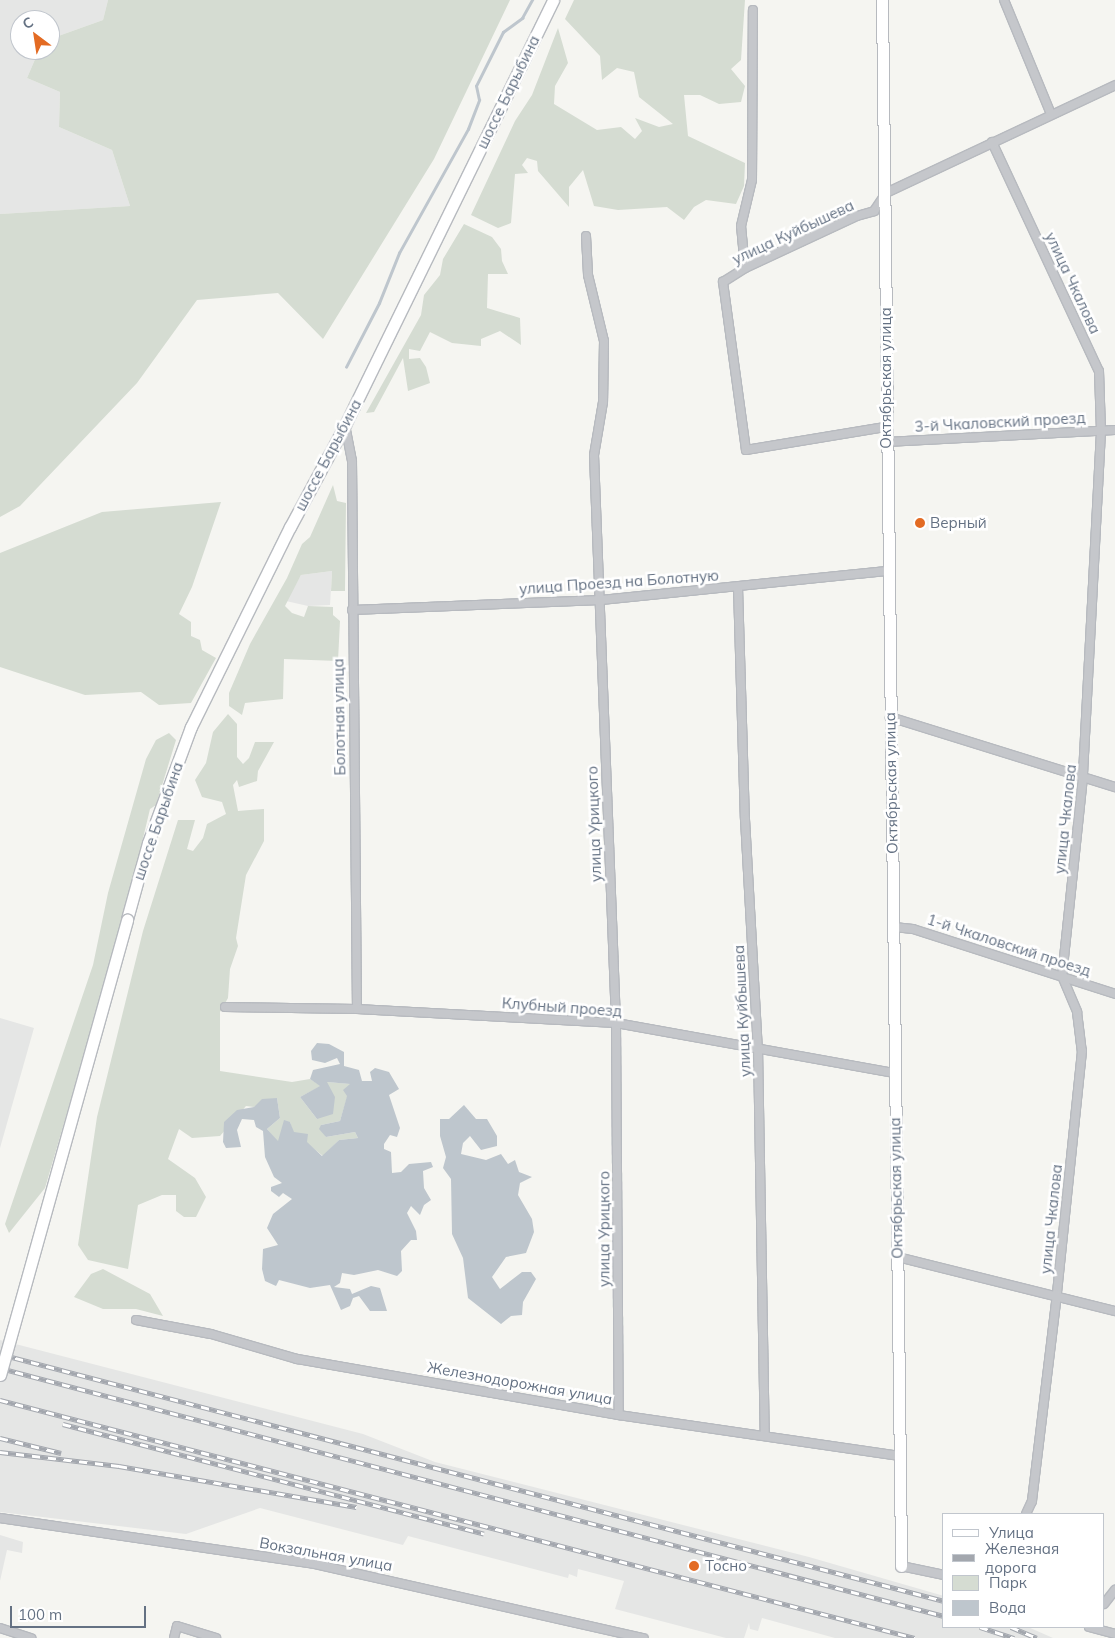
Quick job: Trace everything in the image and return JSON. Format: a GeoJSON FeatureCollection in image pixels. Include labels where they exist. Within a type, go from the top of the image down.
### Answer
{"type":"FeatureCollection","features":[{"type":"Feature","properties":{"kind":"street","name":"шоссе Барыбина"},"geometry":{"type":"LineString","coordinates":[[0,1375],[148,843],[191,727],[290,527],[345,425],[553,0]]}},
{"type":"Feature","properties":{"kind":"street","name":"Октябрьская улица"},"geometry":{"type":"LineString","coordinates":[[882,0],[886,193],[887,571],[894,927],[894,1073],[901,1456],[901,1566]]}},
{"type":"Feature","properties":{"kind":"street"},"geometry":{"type":"LineString","coordinates":[[1004,0],[1051,114]]}},
{"type":"Feature","properties":{"kind":"street"},"geometry":{"type":"LineString","coordinates":[[745,268],[741,226],[752,180],[753,10]]}},
{"type":"Feature","properties":{"kind":"street"},"geometry":{"type":"LineString","coordinates":[[886,193],[1115,85]]}},
{"type":"Feature","properties":{"kind":"street","name":"улица Чкалова"},"geometry":{"type":"LineString","coordinates":[[992,142],[1099,371],[1102,431],[1083,777],[1062,976],[1077,1012],[1082,1051],[1057,1294],[1032,1501],[1026,1513]]}},
{"type":"Feature","properties":{"kind":"street","name":"улица Куйбышева"},"geometry":{"type":"LineString","coordinates":[[886,193],[874,211],[857,216],[745,268],[723,282],[746,450],[886,427]]}},
{"type":"Feature","properties":{"kind":"street","name":"улица Урицкого"},"geometry":{"type":"LineString","coordinates":[[586,236],[588,275],[604,341],[603,402],[594,455],[616,1023],[619,1414]]}},
{"type":"Feature","properties":{"kind":"street","name":"Болотная улица"},"geometry":{"type":"LineString","coordinates":[[345,425],[352,461],[357,1009]]}},
{"type":"Feature","properties":{"kind":"street","name":"3-й Чкаловский проезд"},"geometry":{"type":"LineString","coordinates":[[886,442],[1115,430]]}},
{"type":"Feature","properties":{"kind":"street","name":"улица Проезд на Болотную"},"geometry":{"type":"LineString","coordinates":[[352,610],[601,600],[887,571]]}},
{"type":"Feature","properties":{"kind":"street","name":"улица Куйбышева"},"geometry":{"type":"LineString","coordinates":[[738,587],[745,819],[758,1048],[764,1434]]}},
{"type":"Feature","properties":{"kind":"street"},"geometry":{"type":"LineString","coordinates":[[890,717],[1115,787]]}},
{"type":"Feature","properties":{"kind":"street","name":"1-й Чкаловский проезд"},"geometry":{"type":"LineString","coordinates":[[894,927],[913,929],[1115,994]]}},
{"type":"Feature","properties":{"kind":"street","name":"Клубный проезд"},"geometry":{"type":"LineString","coordinates":[[225,1007],[357,1009],[616,1023],[894,1073]]}},
{"type":"Feature","properties":{"kind":"street"},"geometry":{"type":"LineString","coordinates":[[898,1257],[1057,1294],[1115,1311]]}},
{"type":"Feature","properties":{"kind":"street","name":"Железнодорожная улица"},"geometry":{"type":"LineString","coordinates":[[136,1320],[211,1334],[297,1359],[619,1414],[764,1434],[901,1456]]}},
{"type":"Feature","properties":{"kind":"street","name":"Вокзальная улица"},"geometry":{"type":"LineString","coordinates":[[0,1518],[310,1563],[644,1638]]}},
{"type":"Feature","properties":{"kind":"street"},"geometry":{"type":"LineString","coordinates":[[901,1566],[942,1575]]}},
{"type":"Feature","properties":{"kind":"street"},"geometry":{"type":"LineString","coordinates":[[1105,1603],[1115,1590]]}},
{"type":"Feature","properties":{"kind":"street"},"geometry":{"type":"LineString","coordinates":[[174,1638],[177,1626],[216,1638]]}},
{"type":"Feature","properties":{"kind":"street"},"geometry":{"type":"LineString","coordinates":[[0,1628],[31,1638]]}},
{"type":"Feature","properties":{"kind":"street"},"geometry":{"type":"LineString","coordinates":[[1093,1628],[1115,1634]]}},
{"type":"Feature","properties":{"kind":"street"},"geometry":{"type":"LineString","coordinates":[[605,1638],[607,1629]]}},
{"type":"Feature","properties":{"kind":"shaded area"},"geometry":{"type":"Polygon","coordinates":[[[0,0],[108,0],[103,20],[60,35],[60,10],[10,10],[10,60],[35,60],[27,78],[60,92],[59,127],[112,150],[130,206],[0,214],[0,0]]]}},
{"type":"Feature","properties":{"kind":"shaded area"},"geometry":{"type":"Polygon","coordinates":[[[332,571],[330,605],[308,606],[286,601],[301,575],[332,571]]]}},
{"type":"Feature","properties":{"kind":"shaded area"},"geometry":{"type":"Polygon","coordinates":[[[0,1018],[34,1028],[0,1148],[0,1018]]]}},
{"type":"Feature","properties":{"kind":"shaded area"},"geometry":{"type":"Polygon","coordinates":[[[0,1340],[363,1434],[435,1462],[809,1557],[942,1595],[942,1628],[1030,1628],[1053,1638],[835,1638],[762,1618],[758,1631],[750,1629],[749,1623],[744,1638],[726,1638],[615,1609],[624,1581],[578,1569],[577,1577],[569,1574],[568,1578],[408,1536],[403,1545],[260,1508],[186,1534],[0,1512],[0,1340]]]}},
{"type":"Feature","properties":{"kind":"shaded area"},"geometry":{"type":"Polygon","coordinates":[[[0,1535],[23,1542],[22,1553],[7,1550],[0,1581],[0,1535]]]}},
{"type":"Feature","properties":{"kind":"green space"},"geometry":{"type":"Polygon","coordinates":[[[108,0],[510,0],[434,159],[323,339],[278,293],[197,300],[137,383],[20,506],[0,517],[0,214],[130,206],[112,150],[59,127],[60,92],[27,78],[35,60],[60,60],[60,35],[103,20],[108,0]]]}},
{"type":"Feature","properties":{"kind":"green space"},"geometry":{"type":"Polygon","coordinates":[[[574,0],[745,0],[741,60],[731,69],[745,86],[741,102],[719,104],[700,95],[684,95],[688,136],[745,163],[744,186],[736,204],[706,200],[694,207],[684,220],[667,207],[618,210],[594,206],[583,170],[569,187],[569,207],[538,171],[537,161],[527,158],[522,165],[528,173],[515,174],[511,223],[498,228],[471,215],[515,121],[532,95],[558,28],[568,63],[555,86],[554,104],[597,130],[621,127],[635,139],[642,131],[635,118],[659,127],[673,124],[639,97],[634,72],[617,68],[602,80],[600,56],[565,19],[574,0]]]}},
{"type":"Feature","properties":{"kind":"green space"},"geometry":{"type":"Polygon","coordinates":[[[464,224],[492,237],[501,249],[502,261],[508,274],[488,274],[487,308],[520,318],[521,345],[500,331],[481,339],[481,346],[452,343],[430,332],[420,351],[409,349],[409,359],[420,358],[426,367],[430,383],[408,391],[403,358],[374,412],[366,413],[421,315],[424,295],[440,275],[443,259],[464,224]]]}},
{"type":"Feature","properties":{"kind":"green space"},"geometry":{"type":"Polygon","coordinates":[[[333,485],[337,501],[346,503],[345,591],[331,591],[332,571],[301,575],[285,606],[292,613],[304,617],[308,606],[333,607],[333,615],[340,621],[338,661],[284,659],[283,699],[245,703],[242,715],[229,706],[229,693],[250,644],[287,578],[302,544],[310,537],[333,485]]]}},
{"type":"Feature","properties":{"kind":"green space"},"geometry":{"type":"Polygon","coordinates":[[[221,502],[192,587],[179,614],[191,622],[191,636],[200,640],[202,650],[216,658],[191,703],[159,705],[141,692],[85,695],[0,667],[0,553],[102,512],[221,502]]]}},
{"type":"Feature","properties":{"kind":"green space"},"geometry":{"type":"Polygon","coordinates":[[[228,714],[237,724],[237,757],[243,764],[249,758],[255,742],[274,742],[258,771],[257,781],[239,787],[237,780],[233,785],[238,811],[264,809],[264,841],[246,875],[236,938],[238,946],[230,969],[228,998],[220,1012],[220,1071],[292,1082],[310,1079],[321,1086],[300,1097],[317,1119],[327,1082],[351,1084],[340,1121],[321,1125],[326,1137],[355,1132],[358,1138],[339,1140],[323,1156],[293,1132],[290,1122],[278,1142],[267,1129],[280,1118],[277,1098],[254,1107],[246,1106],[220,1136],[192,1138],[179,1129],[168,1159],[195,1178],[206,1197],[196,1217],[184,1217],[176,1211],[176,1195],[162,1195],[138,1205],[128,1269],[88,1260],[78,1245],[97,1117],[143,931],[178,820],[195,820],[187,849],[193,851],[203,838],[207,824],[226,814],[222,802],[202,797],[195,780],[206,763],[213,732],[228,714]]]}},
{"type":"Feature","properties":{"kind":"green space"},"geometry":{"type":"Polygon","coordinates":[[[169,733],[176,740],[156,805],[150,809],[123,922],[45,1188],[9,1233],[5,1224],[93,965],[108,893],[146,759],[156,740],[169,733]]]}},
{"type":"Feature","properties":{"kind":"green space"},"geometry":{"type":"Polygon","coordinates":[[[103,1269],[150,1294],[163,1316],[136,1309],[103,1309],[74,1297],[91,1274],[103,1269]]]}},
{"type":"Feature","properties":{"kind":"water"},"geometry":{"type":"Polygon","coordinates":[[[317,1043],[329,1044],[344,1052],[344,1066],[359,1070],[362,1081],[372,1081],[370,1072],[375,1068],[389,1072],[399,1089],[389,1095],[400,1128],[397,1137],[390,1135],[384,1144],[384,1149],[391,1152],[392,1173],[401,1172],[409,1164],[431,1162],[433,1167],[423,1171],[424,1188],[431,1200],[424,1205],[420,1215],[411,1206],[407,1213],[416,1231],[417,1240],[411,1240],[401,1251],[402,1271],[397,1276],[378,1270],[354,1275],[342,1273],[340,1283],[334,1287],[350,1289],[352,1294],[371,1286],[380,1288],[387,1311],[370,1311],[359,1296],[353,1298],[350,1306],[341,1310],[330,1285],[310,1288],[279,1280],[276,1286],[265,1281],[262,1269],[263,1249],[278,1245],[267,1228],[273,1214],[292,1199],[283,1193],[279,1197],[271,1191],[271,1187],[282,1183],[274,1177],[265,1157],[263,1131],[256,1127],[254,1120],[242,1119],[237,1130],[241,1147],[226,1148],[223,1142],[224,1122],[237,1110],[254,1107],[262,1099],[277,1098],[280,1118],[267,1129],[278,1141],[284,1120],[290,1122],[294,1132],[308,1134],[307,1142],[322,1156],[339,1140],[358,1138],[355,1132],[326,1137],[319,1129],[321,1125],[340,1121],[347,1096],[343,1090],[350,1084],[327,1082],[335,1097],[333,1114],[317,1119],[300,1097],[320,1086],[310,1079],[313,1070],[340,1064],[337,1058],[325,1063],[312,1060],[311,1051],[317,1043]]]}},
{"type":"Feature","properties":{"kind":"water"},"geometry":{"type":"Polygon","coordinates":[[[464,1105],[476,1119],[487,1119],[497,1136],[497,1146],[481,1150],[470,1136],[463,1143],[461,1154],[486,1160],[501,1154],[508,1164],[515,1160],[519,1172],[532,1177],[520,1183],[518,1195],[532,1219],[534,1232],[526,1253],[506,1257],[492,1277],[500,1289],[522,1272],[531,1272],[536,1279],[523,1302],[522,1315],[511,1316],[501,1324],[468,1298],[463,1258],[452,1234],[451,1179],[443,1168],[446,1157],[440,1136],[440,1119],[449,1119],[464,1105]]]}},
{"type":"Feature","properties":{"kind":"waterway"},"geometry":{"type":"LineString","coordinates":[[346,367],[379,303],[399,253],[468,129],[479,100],[476,86],[503,32],[522,18],[532,0]]}},
{"type":"Feature","properties":{"kind":"railway"},"geometry":{"type":"LineString","coordinates":[[0,1354],[942,1600]]}},
{"type":"Feature","properties":{"kind":"railway"},"geometry":{"type":"LineString","coordinates":[[0,1368],[942,1615]]}},
{"type":"Feature","properties":{"kind":"railway"},"geometry":{"type":"LineString","coordinates":[[0,1400],[915,1638]]}},
{"type":"Feature","properties":{"kind":"railway"},"geometry":{"type":"LineString","coordinates":[[63,1424],[484,1534]]}},
{"type":"Feature","properties":{"kind":"railway"},"geometry":{"type":"LineString","coordinates":[[0,1438],[61,1453]]}},
{"type":"Feature","properties":{"kind":"railway"},"geometry":{"type":"LineString","coordinates":[[0,1452],[119,1466],[356,1507]]}},
{"type":"Feature","properties":{"kind":"railway"},"geometry":{"type":"LineString","coordinates":[[983,1628],[1014,1638]]}},
{"type":"Feature","properties":{"kind":"railway"},"geometry":{"type":"LineString","coordinates":[[1013,1628],[1037,1638]]}},
{"type":"Feature","properties":{"kind":"place","name":"Верный"},"geometry":{"type":"Point","coordinates":[920,523]}},
{"type":"Feature","properties":{"kind":"place","name":"Тосно"},"geometry":{"type":"Point","coordinates":[694,1566]}}]}
